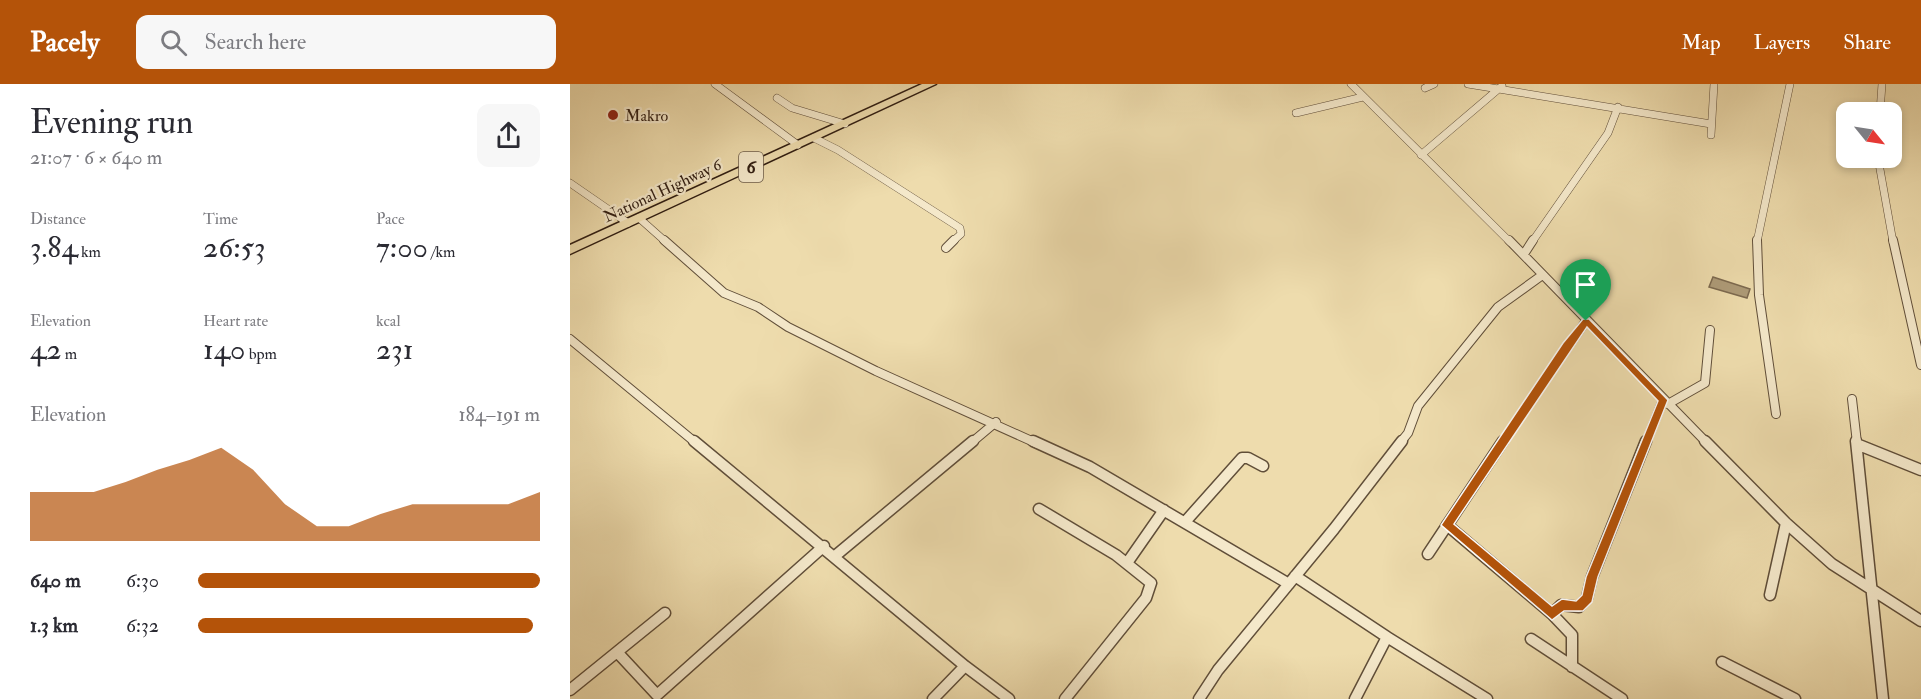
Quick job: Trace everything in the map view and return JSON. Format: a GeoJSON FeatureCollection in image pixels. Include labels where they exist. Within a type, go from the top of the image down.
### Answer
{"type":"FeatureCollection","features":[{"type":"Feature","properties":{"kind":"highway","name":"National Highway 6"},"geometry":{"type":"LineString","coordinates":[[570,250],[931,84]]}},
{"type":"Feature","properties":{"kind":"street"},"geometry":{"type":"LineString","coordinates":[[715,84],[798,145]]}},
{"type":"Feature","properties":{"kind":"street"},"geometry":{"type":"LineString","coordinates":[[1351,84],[1524,254],[1540,276],[1786,523],[1832,564],[1921,621]]}},
{"type":"Feature","properties":{"kind":"street"},"geometry":{"type":"LineString","coordinates":[[1425,88],[1434,84]]}},
{"type":"Feature","properties":{"kind":"street"},"geometry":{"type":"LineString","coordinates":[[1468,84],[1502,86],[1712,124]]}},
{"type":"Feature","properties":{"kind":"street"},"geometry":{"type":"LineString","coordinates":[[1711,135],[1714,84]]}},
{"type":"Feature","properties":{"kind":"street"},"geometry":{"type":"LineString","coordinates":[[1776,414],[1766,351],[1756,250],[1761,214],[1771,184],[1782,111],[1790,84]]}},
{"type":"Feature","properties":{"kind":"street"},"geometry":{"type":"LineString","coordinates":[[1881,102],[1882,84]]}},
{"type":"Feature","properties":{"kind":"street"},"geometry":{"type":"LineString","coordinates":[[1421,154],[1502,86]]}},
{"type":"Feature","properties":{"kind":"street"},"geometry":{"type":"LineString","coordinates":[[1296,114],[1363,97]]}},
{"type":"Feature","properties":{"kind":"street"},"geometry":{"type":"LineString","coordinates":[[777,98],[792,108],[845,124]]}},
{"type":"Feature","properties":{"kind":"street"},"geometry":{"type":"LineString","coordinates":[[1524,254],[1608,133],[1618,107]]}},
{"type":"Feature","properties":{"kind":"street"},"geometry":{"type":"LineString","coordinates":[[814,138],[838,150],[960,228],[962,234],[946,248]]}},
{"type":"Feature","properties":{"kind":"street"},"geometry":{"type":"LineString","coordinates":[[1879,168],[1885,206],[1921,365]]}},
{"type":"Feature","properties":{"kind":"street"},"geometry":{"type":"LineString","coordinates":[[570,183],[634,221],[724,293],[758,307],[788,327],[876,371],[996,422],[1090,467],[1292,580],[1487,699]]}},
{"type":"Feature","properties":{"kind":"street"},"geometry":{"type":"LineString","coordinates":[[1199,699],[1218,670],[1408,433],[1418,406],[1492,314],[1512,295],[1540,276]]}},
{"type":"Feature","properties":{"kind":"street"},"geometry":{"type":"LineString","coordinates":[[1428,554],[1567,345],[1586,321]]}},
{"type":"Feature","properties":{"kind":"street"},"geometry":{"type":"LineString","coordinates":[[1552,614],[1562,605],[1579,607],[1587,598],[1592,577],[1665,402],[1705,383],[1710,330]]}},
{"type":"Feature","properties":{"kind":"street"},"geometry":{"type":"LineString","coordinates":[[570,339],[824,546],[965,666],[1009,699]]}},
{"type":"Feature","properties":{"kind":"street"},"geometry":{"type":"LineString","coordinates":[[1852,399],[1859,445],[1883,699]]}},
{"type":"Feature","properties":{"kind":"street"},"geometry":{"type":"LineString","coordinates":[[835,556],[996,422]]}},
{"type":"Feature","properties":{"kind":"street"},"geometry":{"type":"LineString","coordinates":[[1859,445],[1921,470]]}},
{"type":"Feature","properties":{"kind":"street"},"geometry":{"type":"LineString","coordinates":[[1185,522],[1242,459],[1248,458],[1263,466]]}},
{"type":"Feature","properties":{"kind":"street"},"geometry":{"type":"LineString","coordinates":[[1039,509],[1056,517],[1146,576],[1151,584],[1146,598],[1065,699]]}},
{"type":"Feature","properties":{"kind":"street"},"geometry":{"type":"LineString","coordinates":[[1126,563],[1164,510]]}},
{"type":"Feature","properties":{"kind":"street"},"geometry":{"type":"LineString","coordinates":[[1770,595],[1786,523]]}},
{"type":"Feature","properties":{"kind":"street"},"geometry":{"type":"LineString","coordinates":[[1447,525],[1552,614],[1572,635],[1572,667]]}},
{"type":"Feature","properties":{"kind":"street"},"geometry":{"type":"LineString","coordinates":[[617,652],[657,695],[824,546]]}},
{"type":"Feature","properties":{"kind":"street"},"geometry":{"type":"LineString","coordinates":[[570,690],[665,613]]}},
{"type":"Feature","properties":{"kind":"street"},"geometry":{"type":"LineString","coordinates":[[1355,699],[1387,637]]}},
{"type":"Feature","properties":{"kind":"street"},"geometry":{"type":"LineString","coordinates":[[1532,639],[1622,699]]}},
{"type":"Feature","properties":{"kind":"street"},"geometry":{"type":"LineString","coordinates":[[1722,662],[1795,699]]}},
{"type":"Feature","properties":{"kind":"street"},"geometry":{"type":"LineString","coordinates":[[933,699],[965,666]]}},
{"type":"Feature","properties":{"kind":"shaded area"},"geometry":{"type":"Polygon","coordinates":[[[1713,277],[1750,289],[1747,298],[1709,287],[1713,277]]]}},
{"type":"Feature","properties":{"kind":"place","name":"Makro"},"geometry":{"type":"Point","coordinates":[613,115]}},
{"type":"Feature","properties":{"kind":"route"},"geometry":{"type":"LineString","coordinates":[[1586,321],[1663,400],[1592,577],[1587,598],[1579,607],[1567,603],[1552,614],[1447,525],[1567,345],[1586,321]]}}]}
